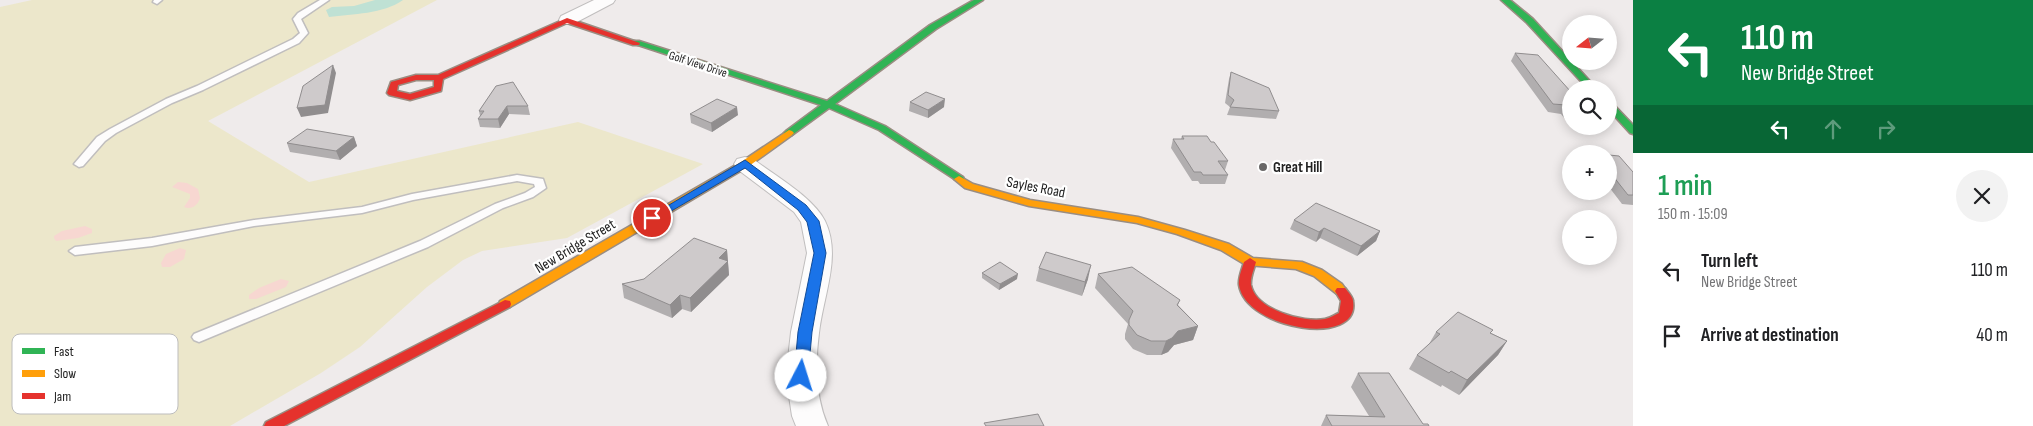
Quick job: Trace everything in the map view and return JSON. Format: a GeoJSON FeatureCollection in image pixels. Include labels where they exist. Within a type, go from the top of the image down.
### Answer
{"type":"FeatureCollection","features":[{"type":"Feature","properties":{"kind":"street"},"geometry":{"type":"LineString","coordinates":[[439,78],[608,0]]}},
{"type":"Feature","properties":{"kind":"street","name":"New Bridge Street"},"geometry":{"type":"LineString","coordinates":[[271,426],[497,308],[593,254],[615,239],[745,164],[830,105],[933,27],[979,0]]}},
{"type":"Feature","properties":{"kind":"street"},"geometry":{"type":"LineString","coordinates":[[1506,0],[1537,28],[1585,80]]}},
{"type":"Feature","properties":{"kind":"street","name":"Golf View Drive"},"geometry":{"type":"LineString","coordinates":[[567,20],[830,105]]}},
{"type":"Feature","properties":{"kind":"street","name":"Sayles Road"},"geometry":{"type":"LineString","coordinates":[[830,105],[882,128],[969,186],[997,196],[1029,203],[1138,220],[1181,232],[1225,248],[1250,262],[1298,265],[1318,273],[1338,287],[1347,301],[1345,314],[1332,323],[1311,325],[1287,320],[1266,310],[1251,298],[1245,284],[1250,262]]}},
{"type":"Feature","properties":{"kind":"street"},"geometry":{"type":"LineString","coordinates":[[1617,114],[1633,131]]}},
{"type":"Feature","properties":{"kind":"street"},"geometry":{"type":"LineString","coordinates":[[745,164],[802,207],[813,221],[820,253],[805,332],[801,376],[808,416],[812,426]]}},
{"type":"Feature","properties":{"kind":"lane"},"geometry":{"type":"LineString","coordinates":[[79,164],[101,139],[114,131],[169,101],[296,41],[304,33],[297,19],[325,0]]}},
{"type":"Feature","properties":{"kind":"lane"},"geometry":{"type":"LineString","coordinates":[[75,250],[122,246],[254,223],[362,210],[412,196],[507,180],[523,179],[539,182],[541,188],[529,195],[499,206],[424,244],[199,337]]}},
{"type":"Feature","properties":{"kind":"shaded area"},"geometry":{"type":"Polygon","coordinates":[[[32,0],[437,0],[208,121],[309,182],[578,122],[703,164],[567,238],[482,251],[463,260],[427,287],[360,347],[321,373],[230,426],[0,426],[0,7],[32,0]]]}},
{"type":"Feature","properties":{"kind":"shaded area"},"geometry":{"type":"Polygon","coordinates":[[[375,0],[403,0],[377,11],[358,14],[329,17],[326,10],[332,7],[354,6],[375,0]]]}},
{"type":"Feature","properties":{"kind":"sand"},"geometry":{"type":"Polygon","coordinates":[[[178,182],[187,183],[198,189],[200,198],[198,203],[190,208],[184,207],[190,198],[190,194],[172,187],[178,182]]]}},
{"type":"Feature","properties":{"kind":"sand"},"geometry":{"type":"Polygon","coordinates":[[[85,226],[92,229],[92,233],[78,238],[56,241],[54,238],[54,236],[62,231],[85,226]]]}},
{"type":"Feature","properties":{"kind":"sand"},"geometry":{"type":"Polygon","coordinates":[[[180,248],[186,250],[184,259],[170,267],[162,267],[161,263],[166,254],[180,248]]]}},
{"type":"Feature","properties":{"kind":"sand"},"geometry":{"type":"Polygon","coordinates":[[[281,279],[289,281],[286,287],[256,299],[249,299],[249,295],[259,288],[281,279]]]}},
{"type":"Feature","properties":{"kind":"building"},"geometry":{"type":"Polygon","coordinates":[[[1515,53],[1538,55],[1562,82],[1562,105],[1553,104],[1515,53]]]}},
{"type":"Feature","properties":{"kind":"building"},"geometry":{"type":"Polygon","coordinates":[[[333,65],[325,105],[297,108],[303,86],[333,65]]]}},
{"type":"Feature","properties":{"kind":"building"},"geometry":{"type":"Polygon","coordinates":[[[1231,72],[1269,88],[1279,111],[1230,107],[1234,100],[1228,95],[1231,72]]]}},
{"type":"Feature","properties":{"kind":"building"},"geometry":{"type":"Polygon","coordinates":[[[513,82],[528,106],[507,106],[498,119],[478,119],[484,111],[479,111],[496,86],[513,82]]]}},
{"type":"Feature","properties":{"kind":"building"},"geometry":{"type":"Polygon","coordinates":[[[926,92],[945,99],[928,110],[910,102],[926,92]]]}},
{"type":"Feature","properties":{"kind":"building"},"geometry":{"type":"Polygon","coordinates":[[[717,99],[737,107],[711,123],[690,114],[717,99]]]}},
{"type":"Feature","properties":{"kind":"building"},"geometry":{"type":"Polygon","coordinates":[[[307,129],[354,137],[336,151],[287,143],[307,129]]]}},
{"type":"Feature","properties":{"kind":"building"},"geometry":{"type":"Polygon","coordinates":[[[1182,136],[1207,136],[1211,142],[1214,142],[1228,161],[1218,161],[1228,175],[1203,175],[1201,172],[1194,172],[1173,139],[1184,139],[1182,136]]]}},
{"type":"Feature","properties":{"kind":"building"},"geometry":{"type":"Polygon","coordinates":[[[1617,156],[1633,172],[1633,195],[1628,195],[1617,181],[1617,156]]]}},
{"type":"Feature","properties":{"kind":"building"},"geometry":{"type":"Polygon","coordinates":[[[1316,203],[1380,231],[1361,246],[1324,228],[1319,232],[1294,220],[1316,203]]]}},
{"type":"Feature","properties":{"kind":"building"},"geometry":{"type":"Polygon","coordinates":[[[694,238],[727,250],[719,258],[728,261],[690,298],[680,295],[670,305],[622,284],[644,279],[694,238]]]}},
{"type":"Feature","properties":{"kind":"building"},"geometry":{"type":"Polygon","coordinates":[[[1046,252],[1091,265],[1085,282],[1039,268],[1046,252]]]}},
{"type":"Feature","properties":{"kind":"building"},"geometry":{"type":"Polygon","coordinates":[[[1000,262],[1018,274],[1000,284],[982,273],[1000,262]]]}},
{"type":"Feature","properties":{"kind":"building"},"geometry":{"type":"Polygon","coordinates":[[[1132,267],[1180,300],[1177,305],[1198,326],[1178,331],[1172,338],[1166,341],[1151,341],[1137,335],[1129,325],[1133,311],[1098,274],[1132,267]]]}},
{"type":"Feature","properties":{"kind":"building"},"geometry":{"type":"Polygon","coordinates":[[[1458,312],[1493,330],[1490,333],[1507,341],[1467,380],[1451,371],[1449,373],[1417,355],[1440,334],[1436,332],[1458,312]]]}},
{"type":"Feature","properties":{"kind":"building"},"geometry":{"type":"Polygon","coordinates":[[[1358,373],[1389,373],[1423,424],[1428,424],[1429,426],[1332,426],[1326,415],[1385,417],[1358,373]]]}},
{"type":"Feature","properties":{"kind":"building"},"geometry":{"type":"Polygon","coordinates":[[[1038,414],[1044,426],[986,426],[984,423],[1038,414]]]}},
{"type":"Feature","properties":{"kind":"traffic: fast"},"geometry":{"type":"LineString","coordinates":[[789,133],[933,27],[979,0]]}},
{"type":"Feature","properties":{"kind":"traffic: fast"},"geometry":{"type":"LineString","coordinates":[[1505,0],[1530,21],[1585,80]]}},
{"type":"Feature","properties":{"kind":"traffic: fast"},"geometry":{"type":"LineString","coordinates":[[636,43],[830,105],[882,128],[959,179]]}},
{"type":"Feature","properties":{"kind":"traffic: fast"},"geometry":{"type":"LineString","coordinates":[[1617,114],[1633,131]]}},
{"type":"Feature","properties":{"kind":"traffic: slow"},"geometry":{"type":"LineString","coordinates":[[505,304],[745,164],[789,133]]}},
{"type":"Feature","properties":{"kind":"traffic: slow"},"geometry":{"type":"LineString","coordinates":[[959,179],[969,186],[1029,203],[1138,220],[1181,232],[1225,247],[1250,262],[1298,265],[1318,273],[1341,291]]}},
{"type":"Feature","properties":{"kind":"traffic: jam"},"geometry":{"type":"LineString","coordinates":[[439,78],[411,78],[394,84],[392,93],[410,97],[438,89],[439,78],[567,20],[636,43]]}},
{"type":"Feature","properties":{"kind":"traffic: jam"},"geometry":{"type":"LineString","coordinates":[[1250,262],[1245,283],[1249,295],[1266,311],[1290,321],[1302,324],[1324,324],[1345,315],[1347,301],[1341,291]]}},
{"type":"Feature","properties":{"kind":"traffic: jam"},"geometry":{"type":"LineString","coordinates":[[271,426],[505,304]]}},
{"type":"Feature","properties":{"kind":"place","name":"Great Hill"},"geometry":{"type":"Point","coordinates":[1263,167]}},
{"type":"Feature","properties":{"kind":"route"},"geometry":{"type":"LineString","coordinates":[[652,218],[745,164],[802,207],[813,221],[820,253],[805,332],[801,376]]}}]}
